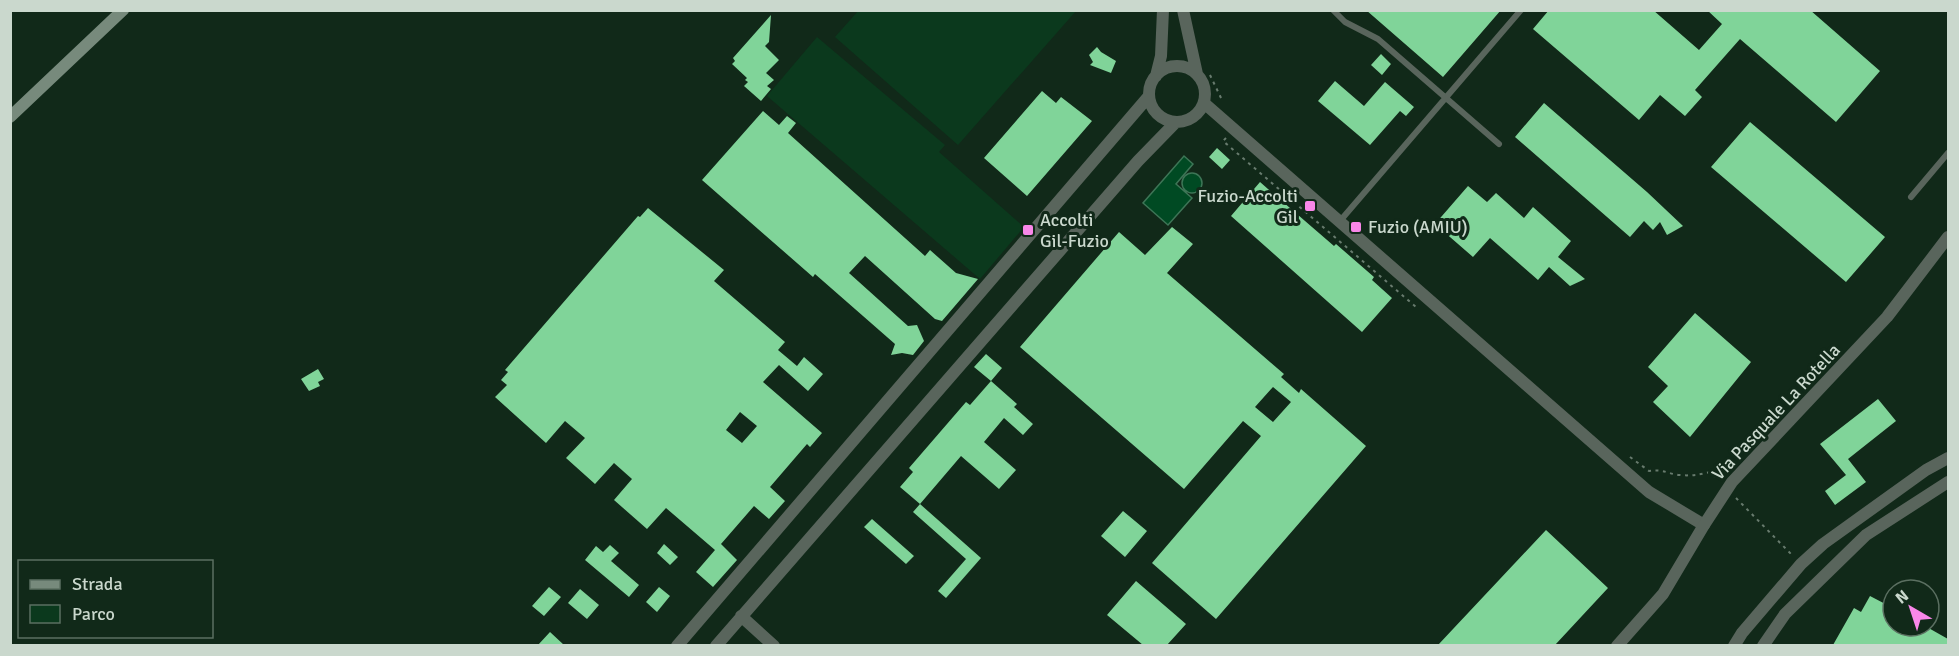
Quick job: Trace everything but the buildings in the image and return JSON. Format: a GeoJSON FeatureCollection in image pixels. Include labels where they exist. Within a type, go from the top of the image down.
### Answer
{"type":"FeatureCollection","features":[{"type":"Feature","properties":{"kind":"main road"},"geometry":{"type":"LineString","coordinates":[[10,117],[123,10]]}},
{"type":"Feature","properties":{"kind":"street"},"geometry":{"type":"LineString","coordinates":[[1163,10],[1161,56],[1149,96],[1155,111],[1168,121],[1176,122],[1194,117],[1204,102],[1204,87],[1197,74],[1183,10]]}},
{"type":"Feature","properties":{"kind":"street"},"geometry":{"type":"LineString","coordinates":[[1156,76],[1172,67],[1189,69],[1197,74]]}},
{"type":"Feature","properties":{"kind":"street"},"geometry":{"type":"LineString","coordinates":[[677,645],[1149,96]]}},
{"type":"Feature","properties":{"kind":"street"},"geometry":{"type":"LineString","coordinates":[[1204,102],[1649,492],[1704,525]]}},
{"type":"Feature","properties":{"kind":"street"},"geometry":{"type":"LineString","coordinates":[[716,645],[1138,161],[1176,122]]}},
{"type":"Feature","properties":{"kind":"street","name":"Via Pasquale La Rotella"},"geometry":{"type":"LineString","coordinates":[[1617,645],[1663,594],[1732,483],[1887,317],[1948,237]]}},
{"type":"Feature","properties":{"kind":"street"},"geometry":{"type":"LineString","coordinates":[[1734,645],[1801,564],[1823,544],[1926,470],[1948,458]]}},
{"type":"Feature","properties":{"kind":"street"},"geometry":{"type":"LineString","coordinates":[[1763,645],[1785,614],[1866,535],[1948,482]]}},
{"type":"Feature","properties":{"kind":"street"},"geometry":{"type":"LineString","coordinates":[[741,616],[774,645]]}},
{"type":"Feature","properties":{"kind":"lane"},"geometry":{"type":"LineString","coordinates":[[1333,10],[1346,22],[1378,39],[1499,144]]}},
{"type":"Feature","properties":{"kind":"lane"},"geometry":{"type":"LineString","coordinates":[[1339,222],[1521,10]]}},
{"type":"Feature","properties":{"kind":"lane"},"geometry":{"type":"LineString","coordinates":[[1911,197],[1948,153]]}},
{"type":"Feature","properties":{"kind":"path"},"geometry":{"type":"LineString","coordinates":[[1223,141],[1419,310]]}},
{"type":"Feature","properties":{"kind":"path"},"geometry":{"type":"LineString","coordinates":[[1629,456],[1649,471],[1662,469],[1675,475],[1694,476],[1710,472]]}},
{"type":"Feature","properties":{"kind":"path"},"geometry":{"type":"LineString","coordinates":[[1736,499],[1801,564]]}},
{"type":"Feature","properties":{"kind":"green space"},"geometry":{"type":"Polygon","coordinates":[[[859,10],[1076,11],[958,145],[835,37],[859,10]]]}},
{"type":"Feature","properties":{"kind":"green space"},"geometry":{"type":"Polygon","coordinates":[[[817,37],[945,145],[939,152],[1024,227],[980,279],[767,96],[817,37]]]}},
{"type":"Feature","properties":{"kind":"shaded area"},"geometry":{"type":"Polygon","coordinates":[[[1184,156],[1193,164],[1176,184],[1192,198],[1168,225],[1143,203],[1184,156]]]}},
{"type":"Feature","properties":{"kind":"shaded area"},"geometry":{"type":"Polygon","coordinates":[[[1192,173],[1199,176],[1202,183],[1199,190],[1192,193],[1185,190],[1182,183],[1185,176],[1192,173]]]}},
{"type":"Feature","properties":{"kind":"place","name":"Fuzio-Accolti Gil"},"geometry":{"type":"Point","coordinates":[1310,206]}},
{"type":"Feature","properties":{"kind":"place","name":"Fuzio (AMIU)"},"geometry":{"type":"Point","coordinates":[1356,227]}},
{"type":"Feature","properties":{"kind":"place","name":"Accolti Gil-Fuzio"},"geometry":{"type":"Point","coordinates":[1028,230]}}]}
